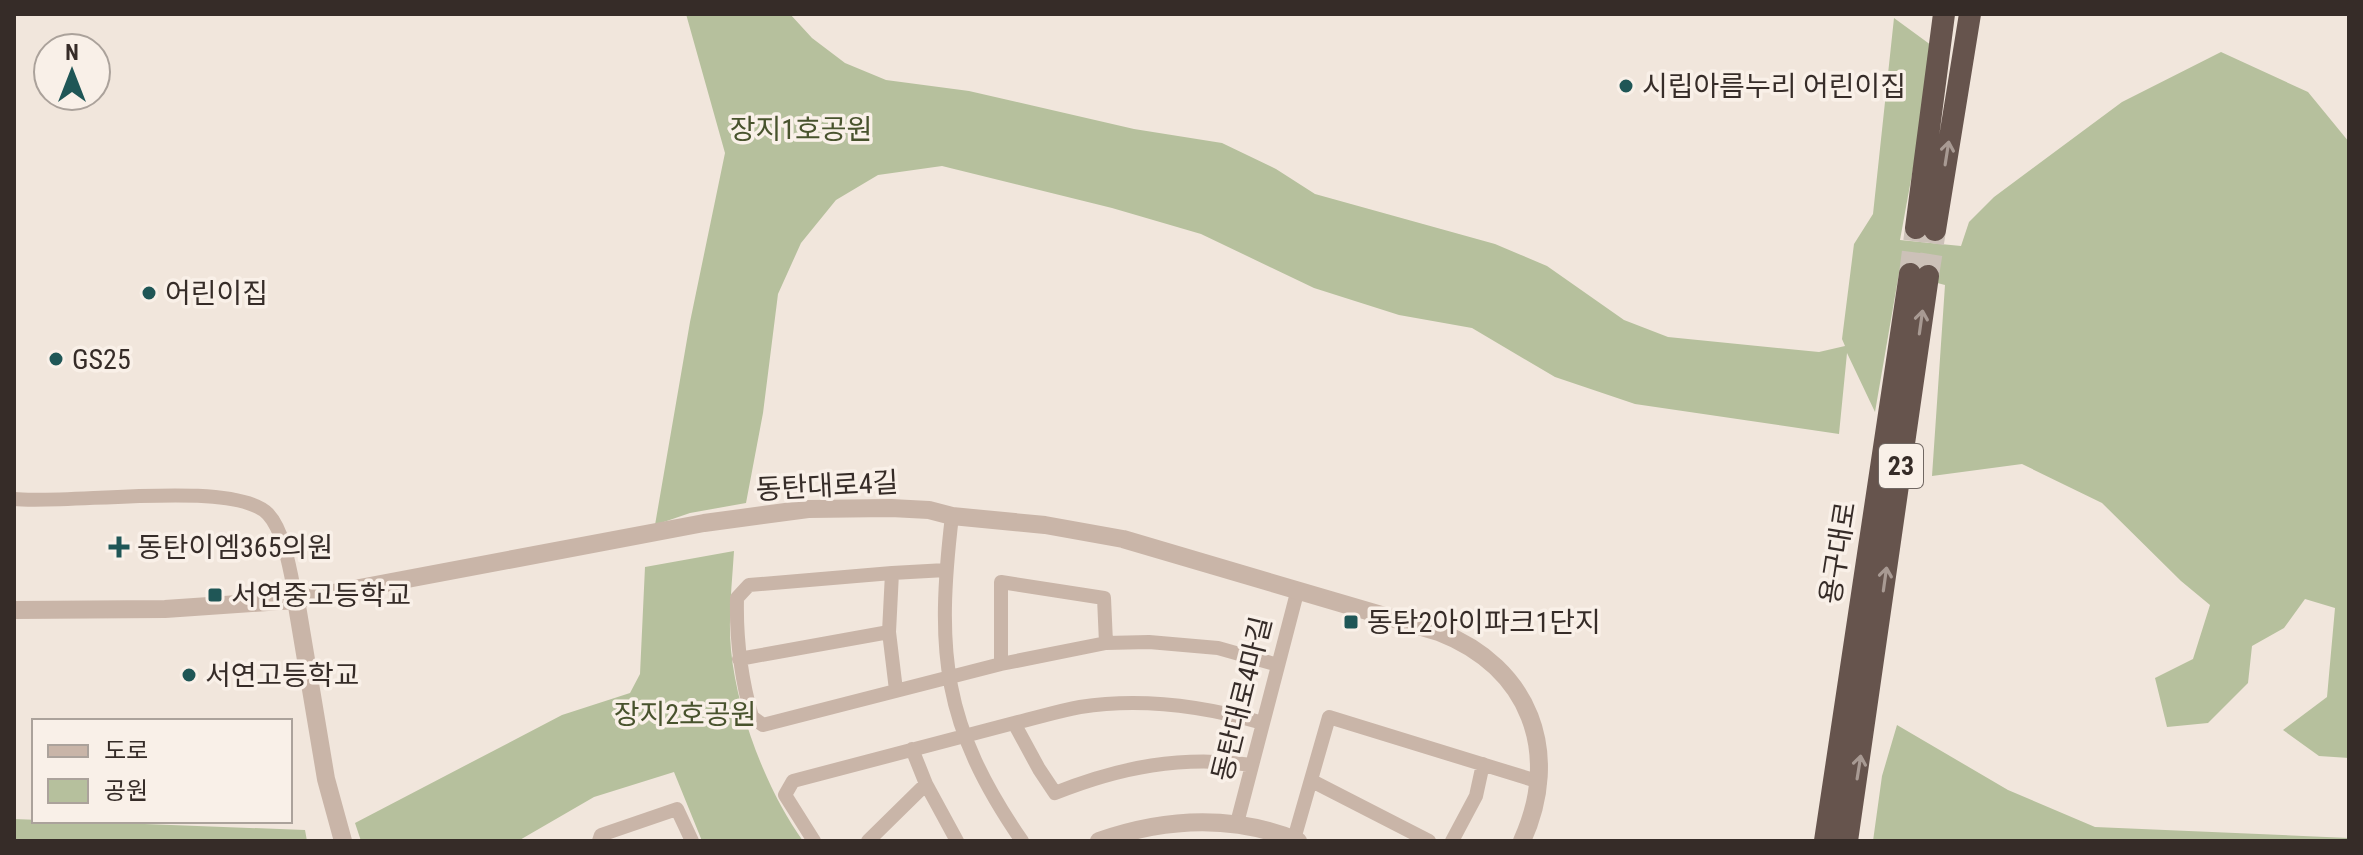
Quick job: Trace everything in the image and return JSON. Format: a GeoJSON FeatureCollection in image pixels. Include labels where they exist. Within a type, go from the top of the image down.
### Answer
{"type":"FeatureCollection","features":[{"type":"Feature","properties":{"kind":"highway"},"geometry":{"type":"LineString","coordinates":[[1944,14],[1926,229],[1970,14]]}},
{"type":"Feature","properties":{"kind":"highway","name":"용구대로"},"geometry":{"type":"LineString","coordinates":[[1825,841],[1846,698],[1864,655],[1919,275]]}},
{"type":"Feature","properties":{"kind":"highway","name":"용구대로"},"geometry":{"type":"LineString","coordinates":[[1847,841],[1870,693],[1864,655]]}},
{"type":"Feature","properties":{"kind":"street"},"geometry":{"type":"LineString","coordinates":[[14,499],[205,496],[250,502],[268,513],[278,530],[296,600],[326,779],[343,841]]}},
{"type":"Feature","properties":{"kind":"street","name":"동탄대로4길"},"geometry":{"type":"LineString","coordinates":[[14,610],[165,609],[296,600],[704,523],[808,509],[929,510],[952,516],[1045,525],[1123,539],[1298,589],[1439,632],[1480,653],[1503,673],[1519,694],[1530,714],[1540,756],[1537,801],[1522,841]]}},
{"type":"Feature","properties":{"kind":"street"},"geometry":{"type":"LineString","coordinates":[[952,516],[944,622],[949,676],[963,736],[991,796],[1022,841]]}},
{"type":"Feature","properties":{"kind":"street"},"geometry":{"type":"LineString","coordinates":[[946,570],[749,585],[737,598],[739,659],[752,717],[763,725],[949,676],[1106,643],[1149,642],[1218,648],[1278,665]]}},
{"type":"Feature","properties":{"kind":"street"},"geometry":{"type":"LineString","coordinates":[[892,573],[889,632],[896,690]]}},
{"type":"Feature","properties":{"kind":"street"},"geometry":{"type":"LineString","coordinates":[[1001,664],[1001,582],[1104,598],[1106,643]]}},
{"type":"Feature","properties":{"kind":"street","name":"동탄대로4마길"},"geometry":{"type":"LineString","coordinates":[[1237,823],[1298,589]]}},
{"type":"Feature","properties":{"kind":"street"},"geometry":{"type":"LineString","coordinates":[[739,659],[889,632]]}},
{"type":"Feature","properties":{"kind":"street"},"geometry":{"type":"LineString","coordinates":[[814,841],[785,795],[793,781],[912,749],[1080,707],[1148,703],[1211,710],[1263,723]]}},
{"type":"Feature","properties":{"kind":"street"},"geometry":{"type":"LineString","coordinates":[[1099,841],[1149,826],[1193,822],[1237,823],[1296,840],[1329,717],[1540,782]]}},
{"type":"Feature","properties":{"kind":"street"},"geometry":{"type":"LineString","coordinates":[[1014,723],[1055,793],[1115,771],[1144,765],[1199,760],[1252,765]]}},
{"type":"Feature","properties":{"kind":"street"},"geometry":{"type":"LineString","coordinates":[[912,749],[926,784],[957,841]]}},
{"type":"Feature","properties":{"kind":"street"},"geometry":{"type":"LineString","coordinates":[[1452,841],[1476,796],[1483,764]]}},
{"type":"Feature","properties":{"kind":"street"},"geometry":{"type":"LineString","coordinates":[[1312,781],[1429,841]]}},
{"type":"Feature","properties":{"kind":"street"},"geometry":{"type":"LineString","coordinates":[[868,841],[926,784]]}},
{"type":"Feature","properties":{"kind":"street"},"geometry":{"type":"LineString","coordinates":[[599,841],[601,835],[677,809],[692,841]]}},
{"type":"Feature","properties":{"kind":"green space","name":"장지1호공원"},"geometry":{"type":"Polygon","coordinates":[[[686,14],[790,14],[812,38],[845,63],[886,80],[969,91],[1134,129],[1222,143],[1276,169],[1315,194],[1495,244],[1547,266],[1624,320],[1668,337],[1819,352],[1845,346],[1842,339],[1854,244],[1873,214],[1894,18],[1935,48],[1900,240],[1961,246],[1969,222],[1994,197],[2122,102],[2221,52],[2308,92],[2349,142],[2349,758],[2319,756],[2283,730],[2327,697],[2335,608],[2305,599],[2284,628],[2252,646],[2248,683],[2208,723],[2167,727],[2155,678],[2193,659],[2210,605],[2181,581],[2102,503],[2022,464],[1932,476],[1945,285],[1899,273],[1875,412],[1847,353],[1839,434],[1635,404],[1555,377],[1472,328],[1399,315],[1314,288],[1201,234],[1112,208],[942,166],[878,175],[836,200],[801,243],[778,294],[763,413],[746,503],[690,513],[655,525],[690,322],[725,153],[686,14]]]}},
{"type":"Feature","properties":{"kind":"green space","name":"장지2호공원"},"geometry":{"type":"Polygon","coordinates":[[[734,551],[730,638],[734,674],[747,725],[766,775],[803,841],[702,841],[674,772],[594,797],[518,841],[361,841],[355,823],[562,715],[630,693],[640,674],[645,567],[734,551]]]}},
{"type":"Feature","properties":{"kind":"green space"},"geometry":{"type":"Polygon","coordinates":[[[1897,725],[2008,790],[2095,827],[2349,838],[2349,841],[1873,841],[1882,776],[1897,725]]]}},
{"type":"Feature","properties":{"kind":"green space"},"geometry":{"type":"Polygon","coordinates":[[[14,819],[32,820],[32,823],[305,830],[307,841],[14,841],[14,819]]]}},
{"type":"Feature","properties":{"kind":"tunnel"},"geometry":{"type":"LineString","coordinates":[[1910,274],[1916,228]]}},
{"type":"Feature","properties":{"kind":"tunnel"},"geometry":{"type":"LineString","coordinates":[[1928,276],[1935,230]]}},
{"type":"Feature","properties":{"kind":"place","name":"시립아름누리 어린이집"},"geometry":{"type":"Point","coordinates":[1626,86]}},
{"type":"Feature","properties":{"kind":"place","name":"어린이집"},"geometry":{"type":"Point","coordinates":[149,293]}},
{"type":"Feature","properties":{"kind":"place","name":"GS25"},"geometry":{"type":"Point","coordinates":[56,359]}},
{"type":"Feature","properties":{"kind":"place","name":"동탄이엠365의원"},"geometry":{"type":"Point","coordinates":[119,547]}},
{"type":"Feature","properties":{"kind":"place","name":"서연중고등학교"},"geometry":{"type":"Point","coordinates":[215,595]}},
{"type":"Feature","properties":{"kind":"place","name":"동탄2아이파크1단지"},"geometry":{"type":"Point","coordinates":[1351,622]}},
{"type":"Feature","properties":{"kind":"place","name":"서연고등학교"},"geometry":{"type":"Point","coordinates":[189,675]}}]}
